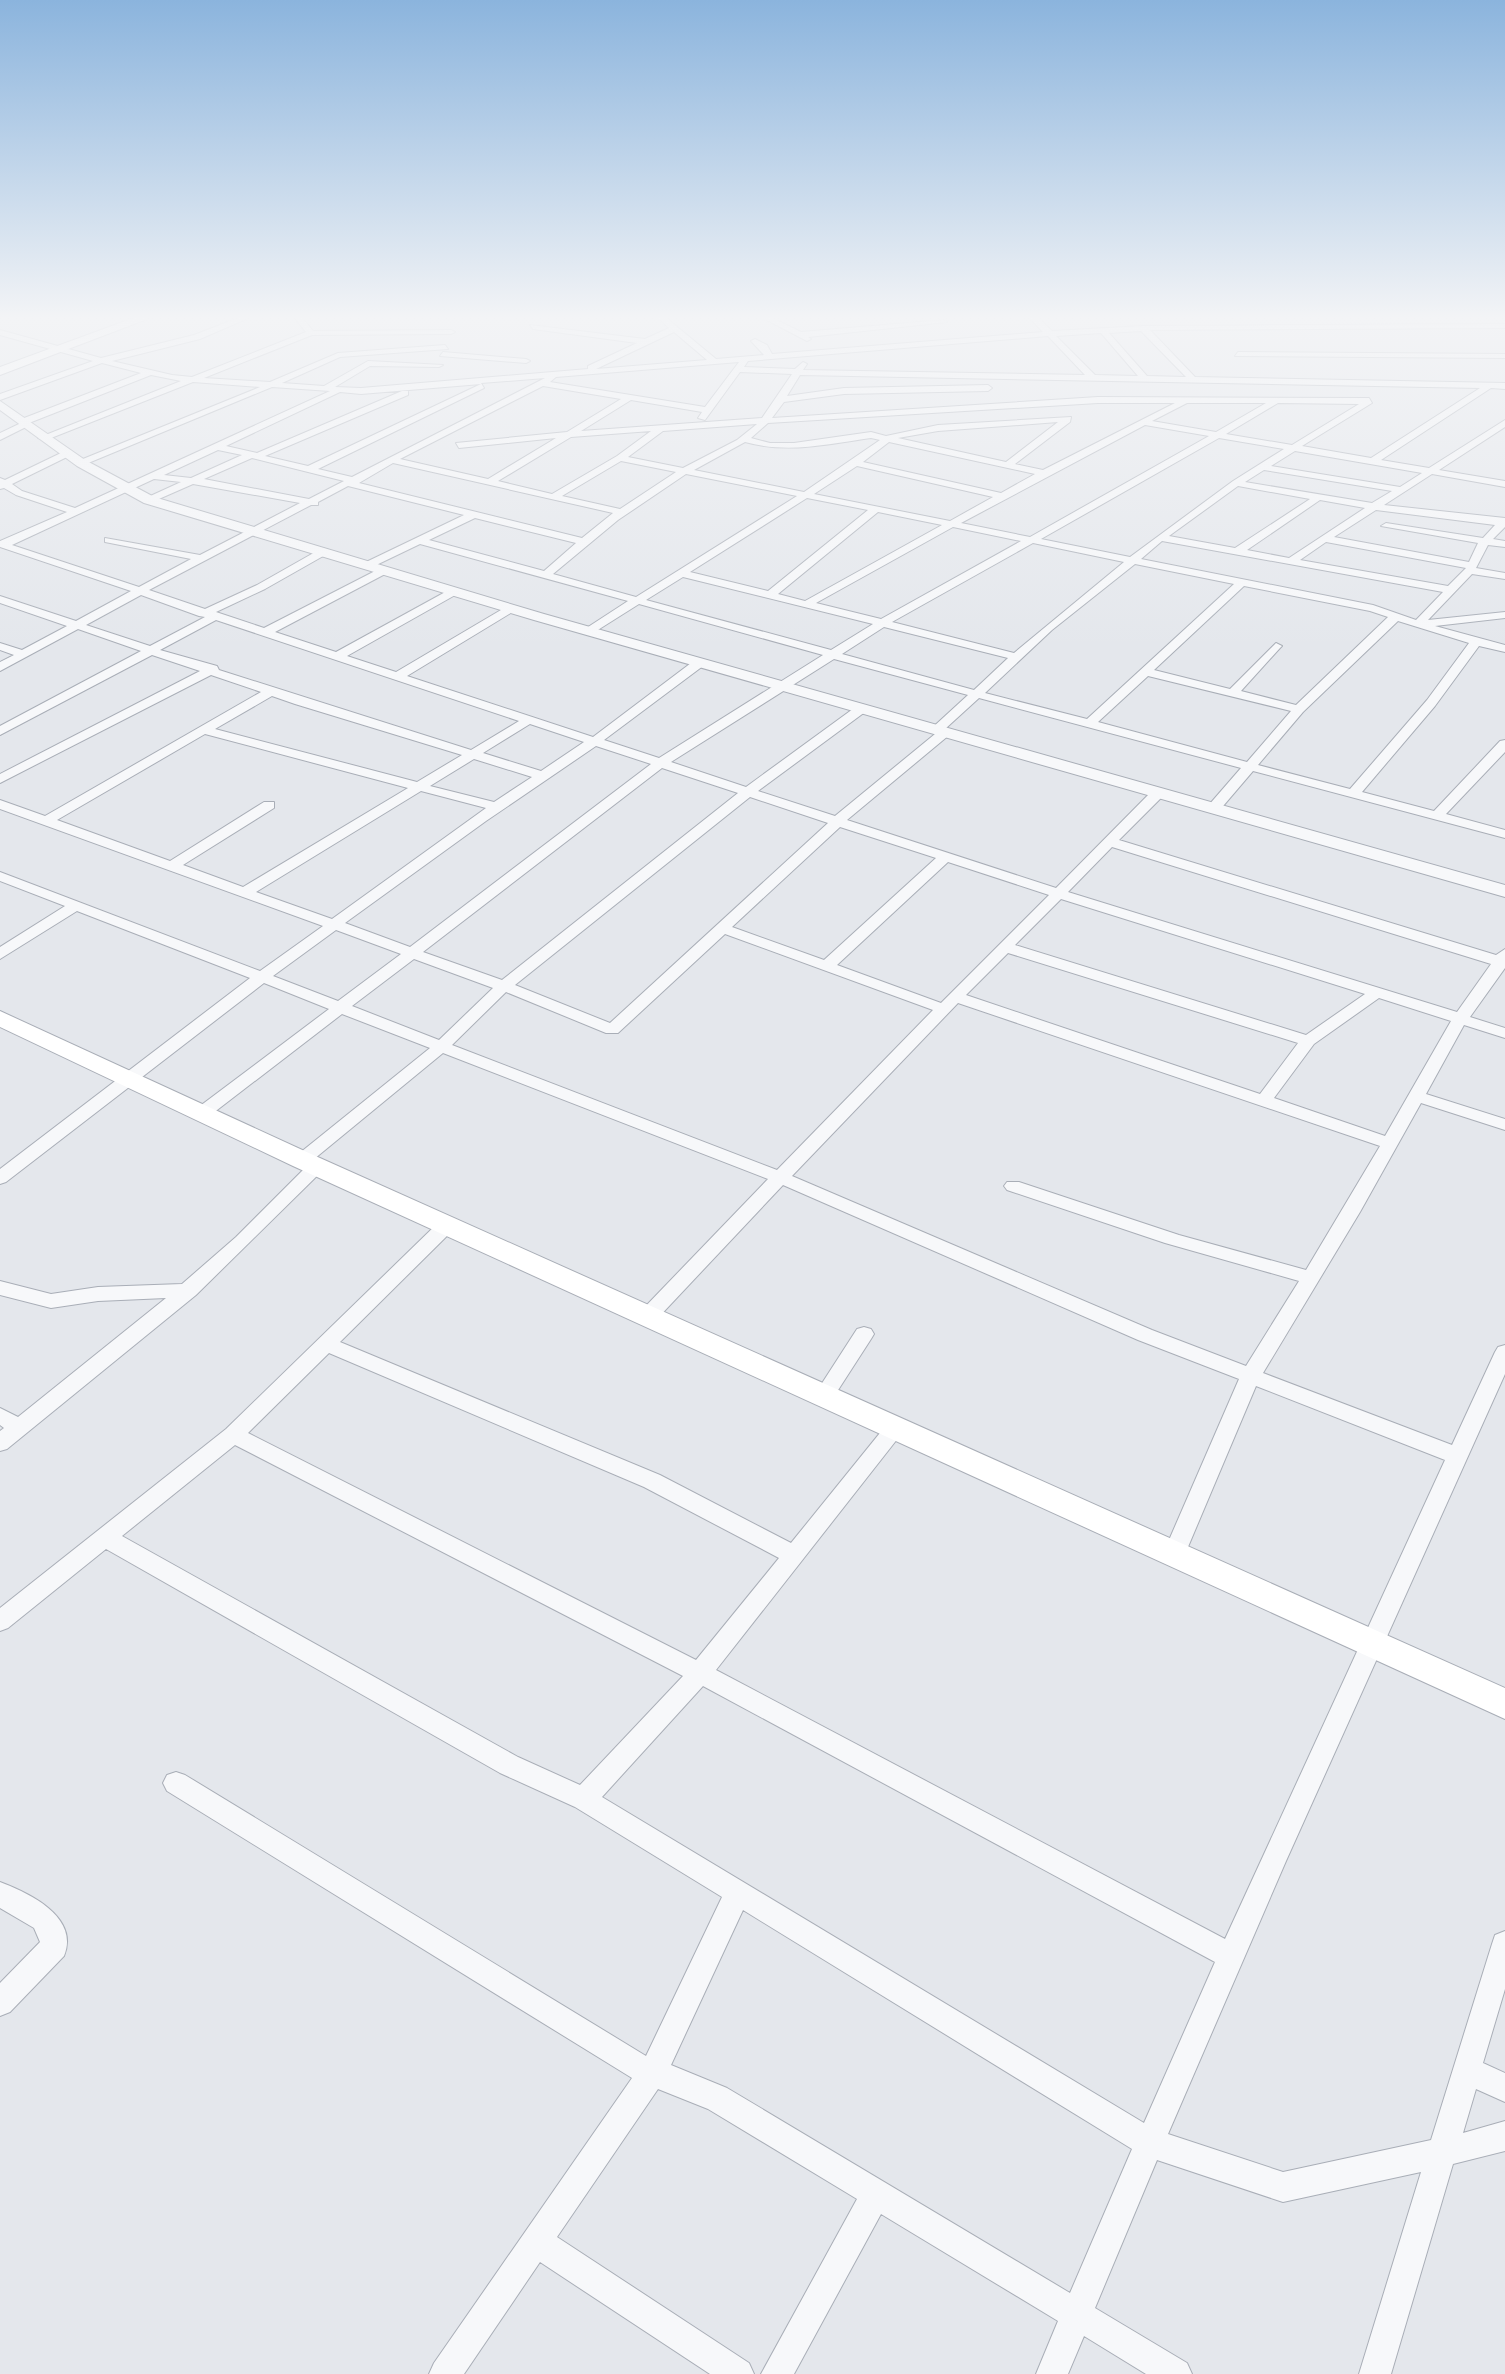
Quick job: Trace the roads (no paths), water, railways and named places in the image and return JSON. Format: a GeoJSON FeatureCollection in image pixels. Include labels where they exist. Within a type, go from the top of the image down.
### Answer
{"type":"FeatureCollection","features":[{"type":"Feature","properties":{"kind":"main road"},"geometry":{"type":"LineString","coordinates":[[0,1018],[309,1163],[1505,1704]]}},
{"type":"Feature","properties":{"kind":"street"},"geometry":{"type":"LineString","coordinates":[[27,427],[122,488],[149,500],[254,533],[510,609],[1505,891]]}},
{"type":"Feature","properties":{"kind":"street"},"geometry":{"type":"LineString","coordinates":[[43,438],[72,427]]}},
{"type":"Feature","properties":{"kind":"street"},"geometry":{"type":"LineString","coordinates":[[81,463],[173,427]]}},
{"type":"Feature","properties":{"kind":"street"},"geometry":{"type":"LineString","coordinates":[[1,544],[258,427]]}},
{"type":"Feature","properties":{"kind":"street"},"geometry":{"type":"LineString","coordinates":[[149,500],[324,427]]}},
{"type":"Feature","properties":{"kind":"street"},"geometry":{"type":"LineString","coordinates":[[310,469],[395,427]]}},
{"type":"Feature","properties":{"kind":"street"},"geometry":{"type":"LineString","coordinates":[[0,667],[201,558],[461,427]]}},
{"type":"Feature","properties":{"kind":"street"},"geometry":{"type":"LineString","coordinates":[[489,483],[582,427]]}},
{"type":"Feature","properties":{"kind":"street"},"geometry":{"type":"LineString","coordinates":[[459,445],[686,427]]}},
{"type":"Feature","properties":{"kind":"street"},"geometry":{"type":"LineString","coordinates":[[546,575],[582,541],[620,512],[688,469],[744,439],[759,427]]}},
{"type":"Feature","properties":{"kind":"street"},"geometry":{"type":"LineString","coordinates":[[744,439],[770,446],[794,446],[848,436],[890,437],[956,427]]}},
{"type":"Feature","properties":{"kind":"street"},"geometry":{"type":"LineString","coordinates":[[1008,465],[1058,427]]}},
{"type":"Feature","properties":{"kind":"street"},"geometry":{"type":"LineString","coordinates":[[807,604],[1133,427]]}},
{"type":"Feature","properties":{"kind":"street"},"geometry":{"type":"LineString","coordinates":[[1171,427],[1505,484]]}},
{"type":"Feature","properties":{"kind":"street"},"geometry":{"type":"LineString","coordinates":[[202,1113],[662,762],[883,622],[1144,478],[1228,427]]}},
{"type":"Feature","properties":{"kind":"street"},"geometry":{"type":"LineString","coordinates":[[0,804],[504,986],[612,1030],[1061,618],[1160,538],[1236,483],[1327,427]]}},
{"type":"Feature","properties":{"kind":"street"},"geometry":{"type":"LineString","coordinates":[[1373,461],[1426,427]]}},
{"type":"Feature","properties":{"kind":"street"},"geometry":{"type":"LineString","coordinates":[[1291,561],[1499,427]]}},
{"type":"Feature","properties":{"kind":"street"},"geometry":{"type":"LineString","coordinates":[[553,497],[620,458],[661,429]]}},
{"type":"Feature","properties":{"kind":"street"},"geometry":{"type":"LineString","coordinates":[[382,433],[506,451]]}},
{"type":"Feature","properties":{"kind":"street"},"geometry":{"type":"LineString","coordinates":[[589,631],[856,463],[890,437]]}},
{"type":"Feature","properties":{"kind":"street"},"geometry":{"type":"LineString","coordinates":[[890,437],[1044,473]]}},
{"type":"Feature","properties":{"kind":"street"},"geometry":{"type":"LineString","coordinates":[[215,446],[582,541]]}},
{"type":"Feature","properties":{"kind":"street"},"geometry":{"type":"LineString","coordinates":[[521,453],[537,455]]}},
{"type":"Feature","properties":{"kind":"street"},"geometry":{"type":"LineString","coordinates":[[1,484],[66,454]]}},
{"type":"Feature","properties":{"kind":"street"},"geometry":{"type":"LineString","coordinates":[[620,458],[688,469],[1397,615],[1505,649]]}},
{"type":"Feature","properties":{"kind":"street"},"geometry":{"type":"LineString","coordinates":[[395,461],[620,512]]}},
{"type":"Feature","properties":{"kind":"street"},"geometry":{"type":"LineString","coordinates":[[856,463],[1001,496]]}},
{"type":"Feature","properties":{"kind":"street"},"geometry":{"type":"LineString","coordinates":[[1262,467],[1403,490]]}},
{"type":"Feature","properties":{"kind":"street"},"geometry":{"type":"LineString","coordinates":[[150,476],[314,503]]}},
{"type":"Feature","properties":{"kind":"street"},"geometry":{"type":"LineString","coordinates":[[1236,483],[1376,507],[1504,522]]}},
{"type":"Feature","properties":{"kind":"street"},"geometry":{"type":"LineString","coordinates":[[1,484],[74,511]]}},
{"type":"Feature","properties":{"kind":"street"},"geometry":{"type":"LineString","coordinates":[[1237,552],[1319,497]]}},
{"type":"Feature","properties":{"kind":"street"},"geometry":{"type":"LineString","coordinates":[[770,595],[876,509]]}},
{"type":"Feature","properties":{"kind":"street"},"geometry":{"type":"LineString","coordinates":[[366,566],[474,514]]}},
{"type":"Feature","properties":{"kind":"street"},"geometry":{"type":"LineString","coordinates":[[1418,624],[1471,568],[1485,541],[1504,522]]}},
{"type":"Feature","properties":{"kind":"street"},"geometry":{"type":"LineString","coordinates":[[1386,526],[1505,544]]}},
{"type":"Feature","properties":{"kind":"street"},"geometry":{"type":"LineString","coordinates":[[1160,538],[1451,590]]}},
{"type":"Feature","properties":{"kind":"street"},"geometry":{"type":"LineString","coordinates":[[1323,538],[1505,576]]}},
{"type":"Feature","properties":{"kind":"street"},"geometry":{"type":"LineString","coordinates":[[109,540],[201,558]]}},
{"type":"Feature","properties":{"kind":"street"},"geometry":{"type":"LineString","coordinates":[[422,541],[978,694],[1505,834]]}},
{"type":"Feature","properties":{"kind":"street"},"geometry":{"type":"LineString","coordinates":[[1,544],[208,615],[340,655],[1059,893],[1505,1033]]}},
{"type":"Feature","properties":{"kind":"street"},"geometry":{"type":"LineString","coordinates":[[0,731],[155,650],[208,615],[321,553]]}},
{"type":"Feature","properties":{"kind":"street"},"geometry":{"type":"LineString","coordinates":[[266,632],[383,571]]}},
{"type":"Feature","properties":{"kind":"street"},"geometry":{"type":"LineString","coordinates":[[681,573],[1018,657]]}},
{"type":"Feature","properties":{"kind":"street"},"geometry":{"type":"LineString","coordinates":[[1089,724],[1241,583]]}},
{"type":"Feature","properties":{"kind":"street"},"geometry":{"type":"LineString","coordinates":[[340,655],[453,592]]}},
{"type":"Feature","properties":{"kind":"street"},"geometry":{"type":"LineString","coordinates":[[0,599],[271,691],[541,775]]}},
{"type":"Feature","properties":{"kind":"street"},"geometry":{"type":"LineString","coordinates":[[400,675],[510,609]]}},
{"type":"Feature","properties":{"kind":"street"},"geometry":{"type":"LineString","coordinates":[[1213,809],[1299,709],[1397,615]]}},
{"type":"Feature","properties":{"kind":"street"},"geometry":{"type":"LineString","coordinates":[[1418,624],[1505,615]]}},
{"type":"Feature","properties":{"kind":"street"},"geometry":{"type":"LineString","coordinates":[[1353,794],[1431,703],[1476,642]]}},
{"type":"Feature","properties":{"kind":"street"},"geometry":{"type":"LineString","coordinates":[[0,646],[25,655]]}},
{"type":"Feature","properties":{"kind":"street"},"geometry":{"type":"LineString","coordinates":[[1233,693],[1276,646]]}},
{"type":"Feature","properties":{"kind":"street"},"geometry":{"type":"LineString","coordinates":[[0,1178],[125,1077],[541,775],[661,696],[699,663]]}},
{"type":"Feature","properties":{"kind":"street"},"geometry":{"type":"LineString","coordinates":[[0,779],[213,669]]}},
{"type":"Feature","properties":{"kind":"street"},"geometry":{"type":"LineString","coordinates":[[1146,672],[1299,709]]}},
{"type":"Feature","properties":{"kind":"street"},"geometry":{"type":"LineString","coordinates":[[47,820],[271,691]]}},
{"type":"Feature","properties":{"kind":"street"},"geometry":{"type":"LineString","coordinates":[[0,1443],[189,1290],[279,1208],[309,1163],[441,1047],[504,986],[749,791],[861,709]]}},
{"type":"Feature","properties":{"kind":"street"},"geometry":{"type":"LineString","coordinates":[[245,892],[529,720]]}},
{"type":"Feature","properties":{"kind":"street"},"geometry":{"type":"LineString","coordinates":[[205,730],[496,807]]}},
{"type":"Feature","properties":{"kind":"street"},"geometry":{"type":"LineString","coordinates":[[1437,816],[1505,744]]}},
{"type":"Feature","properties":{"kind":"street"},"geometry":{"type":"LineString","coordinates":[[648,1316],[779,1177],[1157,794]]}},
{"type":"Feature","properties":{"kind":"street"},"geometry":{"type":"LineString","coordinates":[[173,865],[269,805]]}},
{"type":"Feature","properties":{"kind":"street"},"geometry":{"type":"LineString","coordinates":[[1108,841],[1503,959],[1460,1019],[1311,1278],[1251,1375],[1174,1554]]}},
{"type":"Feature","properties":{"kind":"street"},"geometry":{"type":"LineString","coordinates":[[826,966],[946,856]]}},
{"type":"Feature","properties":{"kind":"street"},"geometry":{"type":"LineString","coordinates":[[0,876],[779,1177],[1145,1335],[1457,1456]]}},
{"type":"Feature","properties":{"kind":"street"},"geometry":{"type":"LineString","coordinates":[[0,954],[75,906]]}},
{"type":"Feature","properties":{"kind":"street"},"geometry":{"type":"LineString","coordinates":[[725,929],[826,966],[1390,1143]]}},
{"type":"Feature","properties":{"kind":"street"},"geometry":{"type":"LineString","coordinates":[[1005,947],[1308,1041]]}},
{"type":"Feature","properties":{"kind":"street"},"geometry":{"type":"LineString","coordinates":[[1263,1101],[1308,1041],[1377,993]]}},
{"type":"Feature","properties":{"kind":"street"},"geometry":{"type":"LineString","coordinates":[[1416,1096],[1505,1125]]}},
{"type":"Feature","properties":{"kind":"street"},"geometry":{"type":"LineString","coordinates":[[1013,1186],[1172,1239],[1311,1278]]}},
{"type":"Feature","properties":{"kind":"street"},"geometry":{"type":"LineString","coordinates":[[0,1621],[233,1435],[447,1225]]}},
{"type":"Feature","properties":{"kind":"street"},"geometry":{"type":"LineString","coordinates":[[0,1288],[51,1301],[112,1293],[189,1290]]}},
{"type":"Feature","properties":{"kind":"street"},"geometry":{"type":"LineString","coordinates":[[824,1396],[864,1334]]}},
{"type":"Feature","properties":{"kind":"street"},"geometry":{"type":"LineString","coordinates":[[326,1344],[652,1481],[794,1555]]}},
{"type":"Feature","properties":{"kind":"street"},"geometry":{"type":"LineString","coordinates":[[1052,2374],[1150,2143],[1371,1643],[1505,1352]]}},
{"type":"Feature","properties":{"kind":"street"},"geometry":{"type":"LineString","coordinates":[[0,1416],[20,1427]]}},
{"type":"Feature","properties":{"kind":"street"},"geometry":{"type":"LineString","coordinates":[[584,1799],[700,1673],[895,1428]]}},
{"type":"Feature","properties":{"kind":"street"},"geometry":{"type":"LineString","coordinates":[[233,1435],[700,1673],[1233,1957]]}},
{"type":"Feature","properties":{"kind":"street"},"geometry":{"type":"LineString","coordinates":[[104,1537],[509,1765],[584,1799],[1150,2143],[1283,2187],[1505,2136]]}},
{"type":"Feature","properties":{"kind":"street"},"geometry":{"type":"LineString","coordinates":[[176,1783],[636,2066],[717,2098],[1176,2374]]}},
{"type":"Feature","properties":{"kind":"street"},"geometry":{"type":"LineString","coordinates":[[445,2374],[653,2072],[738,1893]]}},
{"type":"Feature","properties":{"kind":"street"},"geometry":{"type":"LineString","coordinates":[[0,1894],[42,1917],[53,1927],[55,1934],[54,1947],[0,2002]]}},
{"type":"Feature","properties":{"kind":"street"},"geometry":{"type":"LineString","coordinates":[[1375,2374],[1505,1944]]}},
{"type":"Feature","properties":{"kind":"street"},"geometry":{"type":"LineString","coordinates":[[1467,2070],[1505,2088]]}},
{"type":"Feature","properties":{"kind":"street"},"geometry":{"type":"LineString","coordinates":[[777,2374],[877,2192]]}},
{"type":"Feature","properties":{"kind":"street"},"geometry":{"type":"LineString","coordinates":[[537,2242],[738,2374]]}}]}
